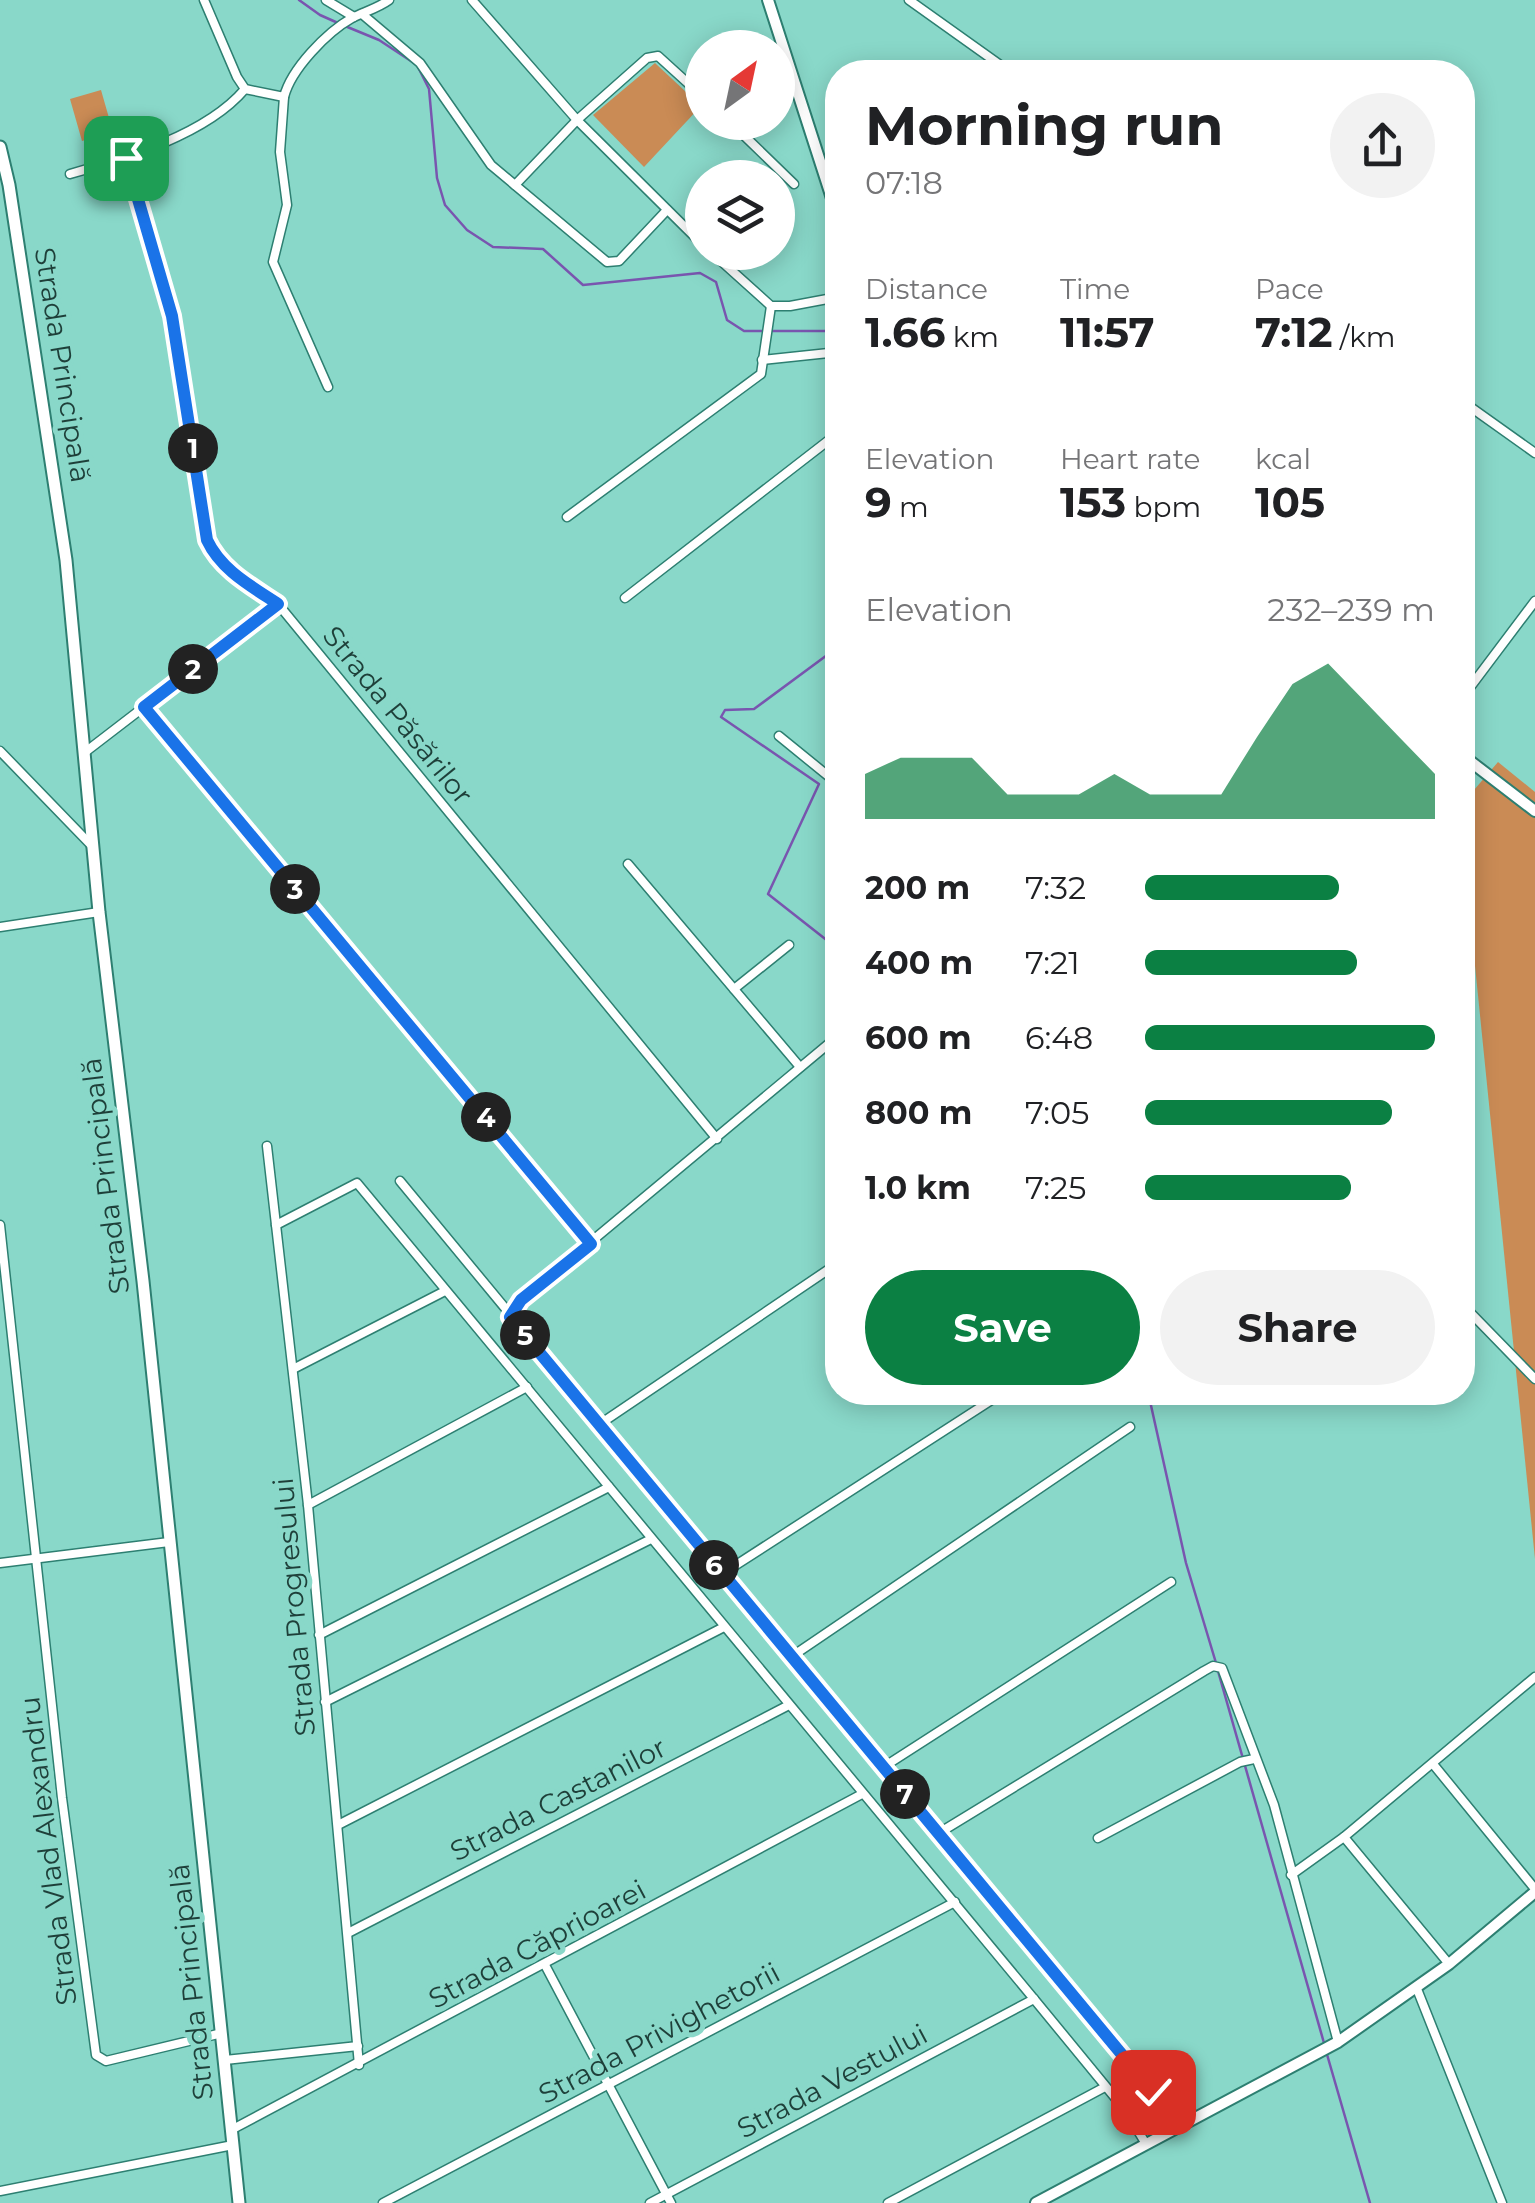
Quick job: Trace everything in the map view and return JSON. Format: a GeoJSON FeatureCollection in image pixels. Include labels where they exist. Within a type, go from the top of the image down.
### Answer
{"type":"FeatureCollection","features":[{"type":"Feature","properties":{"kind":"main road","name":"Strada Principală"},"geometry":{"type":"LineString","coordinates":[[0,147],[58,498],[239,2203]]}},
{"type":"Feature","properties":{"kind":"street"},"geometry":{"type":"LineString","coordinates":[[204,0],[236,77],[245,89],[284,97]]}},
{"type":"Feature","properties":{"kind":"street"},"geometry":{"type":"LineString","coordinates":[[326,0],[420,64],[491,165],[601,258],[614,264],[666,210]]}},
{"type":"Feature","properties":{"kind":"street"},"geometry":{"type":"LineString","coordinates":[[328,387],[273,262],[287,205],[280,152],[284,97],[288,80],[336,32],[389,0]]}},
{"type":"Feature","properties":{"kind":"street"},"geometry":{"type":"LineString","coordinates":[[472,0],[577,120],[685,228]]}},
{"type":"Feature","properties":{"kind":"street"},"geometry":{"type":"LineString","coordinates":[[768,0],[825,177]]}},
{"type":"Feature","properties":{"kind":"street"},"geometry":{"type":"LineString","coordinates":[[908,0],[993,60]]}},
{"type":"Feature","properties":{"kind":"street"},"geometry":{"type":"LineString","coordinates":[[514,186],[577,120],[647,58],[658,56],[685,81]]}},
{"type":"Feature","properties":{"kind":"street"},"geometry":{"type":"LineString","coordinates":[[70,174],[126,158],[201,124],[245,89]]}},
{"type":"Feature","properties":{"kind":"street"},"geometry":{"type":"LineString","coordinates":[[749,140],[769,160]]}},
{"type":"Feature","properties":{"kind":"street","name":"Strada Păsărilor"},"geometry":{"type":"LineString","coordinates":[[126,158],[172,316],[207,540],[214,556],[278,604],[718,1138]]}},
{"type":"Feature","properties":{"kind":"street"},"geometry":{"type":"LineString","coordinates":[[731,270],[772,306],[825,300]]}},
{"type":"Feature","properties":{"kind":"street"},"geometry":{"type":"LineString","coordinates":[[567,517],[761,374],[772,306]]}},
{"type":"Feature","properties":{"kind":"street"},"geometry":{"type":"LineString","coordinates":[[762,360],[825,353]]}},
{"type":"Feature","properties":{"kind":"street"},"geometry":{"type":"LineString","coordinates":[[1475,410],[1535,453]]}},
{"type":"Feature","properties":{"kind":"street"},"geometry":{"type":"LineString","coordinates":[[625,598],[825,443]]}},
{"type":"Feature","properties":{"kind":"street"},"geometry":{"type":"LineString","coordinates":[[1475,681],[1535,601]]}},
{"type":"Feature","properties":{"kind":"street"},"geometry":{"type":"LineString","coordinates":[[84,753],[278,604]]}},
{"type":"Feature","properties":{"kind":"street"},"geometry":{"type":"LineString","coordinates":[[144,707],[591,1244]]}},
{"type":"Feature","properties":{"kind":"street"},"geometry":{"type":"LineString","coordinates":[[778,736],[825,774]]}},
{"type":"Feature","properties":{"kind":"street"},"geometry":{"type":"LineString","coordinates":[[2,757],[93,847]]}},
{"type":"Feature","properties":{"kind":"street"},"geometry":{"type":"LineString","coordinates":[[1475,765],[1535,810]]}},
{"type":"Feature","properties":{"kind":"street"},"geometry":{"type":"LineString","coordinates":[[628,864],[800,1067]]}},
{"type":"Feature","properties":{"kind":"street"},"geometry":{"type":"LineString","coordinates":[[0,927],[99,912]]}},
{"type":"Feature","properties":{"kind":"street"},"geometry":{"type":"LineString","coordinates":[[734,989],[788,945]]}},
{"type":"Feature","properties":{"kind":"street"},"geometry":{"type":"LineString","coordinates":[[510,1317],[521,1300],[825,1047]]}},
{"type":"Feature","properties":{"kind":"street","name":"Strada Progresului"},"geometry":{"type":"LineString","coordinates":[[266,1146],[308,1505],[359,2065]]}},
{"type":"Feature","properties":{"kind":"street"},"geometry":{"type":"LineString","coordinates":[[400,1181],[790,1658],[1153,2092],[1189,2122]]}},
{"type":"Feature","properties":{"kind":"street"},"geometry":{"type":"LineString","coordinates":[[276,1225],[357,1184],[955,1902],[1126,2111],[1146,2144]]}},
{"type":"Feature","properties":{"kind":"street","name":"Strada Vlad Alexandru"},"geometry":{"type":"LineString","coordinates":[[0,1225],[62,1798],[96,2055],[106,2061],[222,2032]]}},
{"type":"Feature","properties":{"kind":"street"},"geometry":{"type":"LineString","coordinates":[[600,1424],[825,1271]]}},
{"type":"Feature","properties":{"kind":"street"},"geometry":{"type":"LineString","coordinates":[[293,1369],[446,1291]]}},
{"type":"Feature","properties":{"kind":"street"},"geometry":{"type":"LineString","coordinates":[[1475,1317],[1535,1379]]}},
{"type":"Feature","properties":{"kind":"street"},"geometry":{"type":"LineString","coordinates":[[308,1505],[526,1388]]}},
{"type":"Feature","properties":{"kind":"street"},"geometry":{"type":"LineString","coordinates":[[722,1574],[984,1405]]}},
{"type":"Feature","properties":{"kind":"street"},"geometry":{"type":"LineString","coordinates":[[790,1658],[1130,1427]]}},
{"type":"Feature","properties":{"kind":"street"},"geometry":{"type":"LineString","coordinates":[[319,1634],[609,1487]]}},
{"type":"Feature","properties":{"kind":"street"},"geometry":{"type":"LineString","coordinates":[[325,1702],[651,1538]]}},
{"type":"Feature","properties":{"kind":"street"},"geometry":{"type":"LineString","coordinates":[[0,1563],[169,1542]]}},
{"type":"Feature","properties":{"kind":"street"},"geometry":{"type":"LineString","coordinates":[[882,1768],[1171,1582]]}},
{"type":"Feature","properties":{"kind":"street"},"geometry":{"type":"LineString","coordinates":[[338,1824],[724,1627]]}},
{"type":"Feature","properties":{"kind":"street"},"geometry":{"type":"LineString","coordinates":[[940,1833],[1213,1668],[1274,1805],[1338,2042]]}},
{"type":"Feature","properties":{"kind":"street"},"geometry":{"type":"LineString","coordinates":[[1292,1875],[1344,1838],[1535,1677]]}},
{"type":"Feature","properties":{"kind":"street","name":"Strada Castanilor"},"geometry":{"type":"LineString","coordinates":[[348,1933],[789,1705]]}},
{"type":"Feature","properties":{"kind":"street"},"geometry":{"type":"LineString","coordinates":[[1098,1838],[1240,1762],[1254,1759]]}},
{"type":"Feature","properties":{"kind":"street"},"geometry":{"type":"LineString","coordinates":[[1036,2203],[1338,2042],[1417,1989],[1535,1890],[1432,1764]]}},
{"type":"Feature","properties":{"kind":"street","name":"Strada Căprioarei"},"geometry":{"type":"LineString","coordinates":[[231,2130],[862,1794]]}},
{"type":"Feature","properties":{"kind":"street"},"geometry":{"type":"LineString","coordinates":[[1344,1838],[1449,1964]]}},
{"type":"Feature","properties":{"kind":"street","name":"Strada Privighetorii"},"geometry":{"type":"LineString","coordinates":[[384,2203],[955,1902]]}},
{"type":"Feature","properties":{"kind":"street"},"geometry":{"type":"LineString","coordinates":[[545,1965],[669,2198]]}},
{"type":"Feature","properties":{"kind":"street"},"geometry":{"type":"LineString","coordinates":[[1417,1989],[1502,2203]]}},
{"type":"Feature","properties":{"kind":"street","name":"Strada Vestului"},"geometry":{"type":"LineString","coordinates":[[650,2203],[669,2198],[1034,1999]]}},
{"type":"Feature","properties":{"kind":"street"},"geometry":{"type":"LineString","coordinates":[[225,2060],[358,2046]]}},
{"type":"Feature","properties":{"kind":"street"},"geometry":{"type":"LineString","coordinates":[[888,2203],[1106,2087]]}},
{"type":"Feature","properties":{"kind":"street"},"geometry":{"type":"LineString","coordinates":[[0,2190],[233,2145]]}},
{"type":"Feature","properties":{"kind":"shaded area"},"geometry":{"type":"Polygon","coordinates":[[[655,63],[685,91],[685,123],[644,167],[593,115],[655,63]]]}},
{"type":"Feature","properties":{"kind":"shaded area"},"geometry":{"type":"Polygon","coordinates":[[[101,90],[113,132],[82,141],[70,99],[101,90]]]}},
{"type":"Feature","properties":{"kind":"shaded area"},"geometry":{"type":"Polygon","coordinates":[[[1498,762],[1535,792],[1535,1559],[1475,966],[1475,789],[1498,762]]]}},
{"type":"Feature","properties":{"kind":"waterway"},"geometry":{"type":"LineString","coordinates":[[299,0],[338,23]]}},
{"type":"Feature","properties":{"kind":"waterway"},"geometry":{"type":"LineString","coordinates":[[345,26],[379,40],[417,65],[429,89],[437,178],[445,205],[467,230],[493,247],[543,249],[583,285],[700,273],[716,282],[727,320],[744,331],[825,331]]}},
{"type":"Feature","properties":{"kind":"waterway"},"geometry":{"type":"LineString","coordinates":[[825,657],[754,709],[725,710],[721,717],[819,784],[768,894],[825,939]]}},
{"type":"Feature","properties":{"kind":"waterway"},"geometry":{"type":"LineString","coordinates":[[1151,1405],[1186,1563],[1216,1663]]}},
{"type":"Feature","properties":{"kind":"waterway"},"geometry":{"type":"LineString","coordinates":[[1218,1671],[1324,2043]]}},
{"type":"Feature","properties":{"kind":"waterway"},"geometry":{"type":"LineString","coordinates":[[1326,2051],[1370,2203]]}},
{"type":"Feature","properties":{"kind":"route"},"geometry":{"type":"LineString","coordinates":[[126,158],[172,316],[207,540],[214,556],[231,572],[278,604],[144,707],[591,1244],[521,1300],[510,1317],[1153,2092]]}}]}
